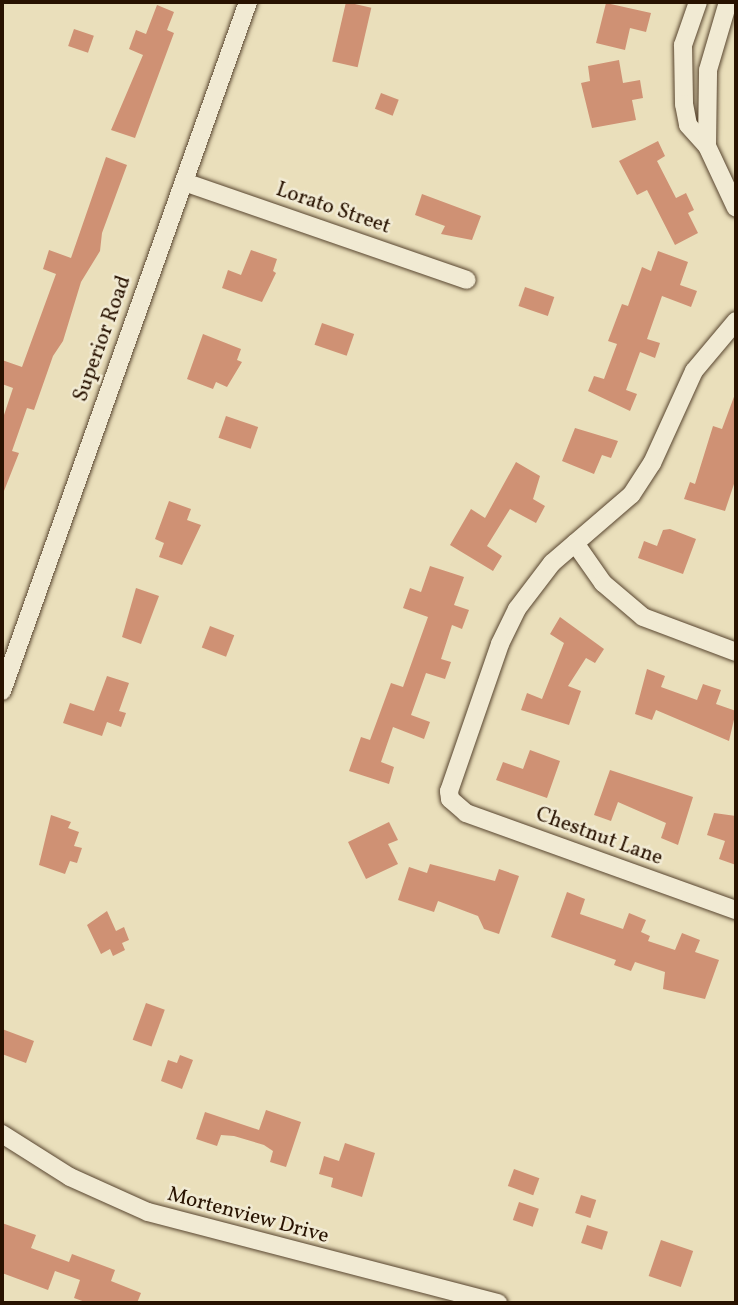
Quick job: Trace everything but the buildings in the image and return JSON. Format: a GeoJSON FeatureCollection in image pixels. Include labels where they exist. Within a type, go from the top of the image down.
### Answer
{"type":"FeatureCollection","features":[{"type":"Feature","properties":{"kind":"street","name":"Superior Road"},"geometry":{"type":"LineString","coordinates":[[2,691],[248,2]]}},
{"type":"Feature","properties":{"kind":"street"},"geometry":{"type":"LineString","coordinates":[[698,2],[680,69],[688,125],[707,146],[736,208]]}},
{"type":"Feature","properties":{"kind":"street"},"geometry":{"type":"LineString","coordinates":[[707,146],[708,70],[728,2]]}},
{"type":"Feature","properties":{"kind":"street"},"geometry":{"type":"LineString","coordinates":[[680,69],[708,70]]}},
{"type":"Feature","properties":{"kind":"street","name":"Lorato Street"},"geometry":{"type":"LineString","coordinates":[[184,182],[467,280]]}},
{"type":"Feature","properties":{"kind":"street"},"geometry":{"type":"LineString","coordinates":[[736,321],[694,371],[659,451],[639,484],[620,507],[575,542],[603,583],[643,617],[736,652]]}},
{"type":"Feature","properties":{"kind":"street","name":"Chestnut Lane"},"geometry":{"type":"LineString","coordinates":[[575,542],[534,582],[509,623],[453,774],[450,799],[466,813],[736,910]]}},
{"type":"Feature","properties":{"kind":"street","name":"Mortenview Drive"},"geometry":{"type":"LineString","coordinates":[[2,1134],[71,1177],[148,1212],[498,1303]]}}]}
